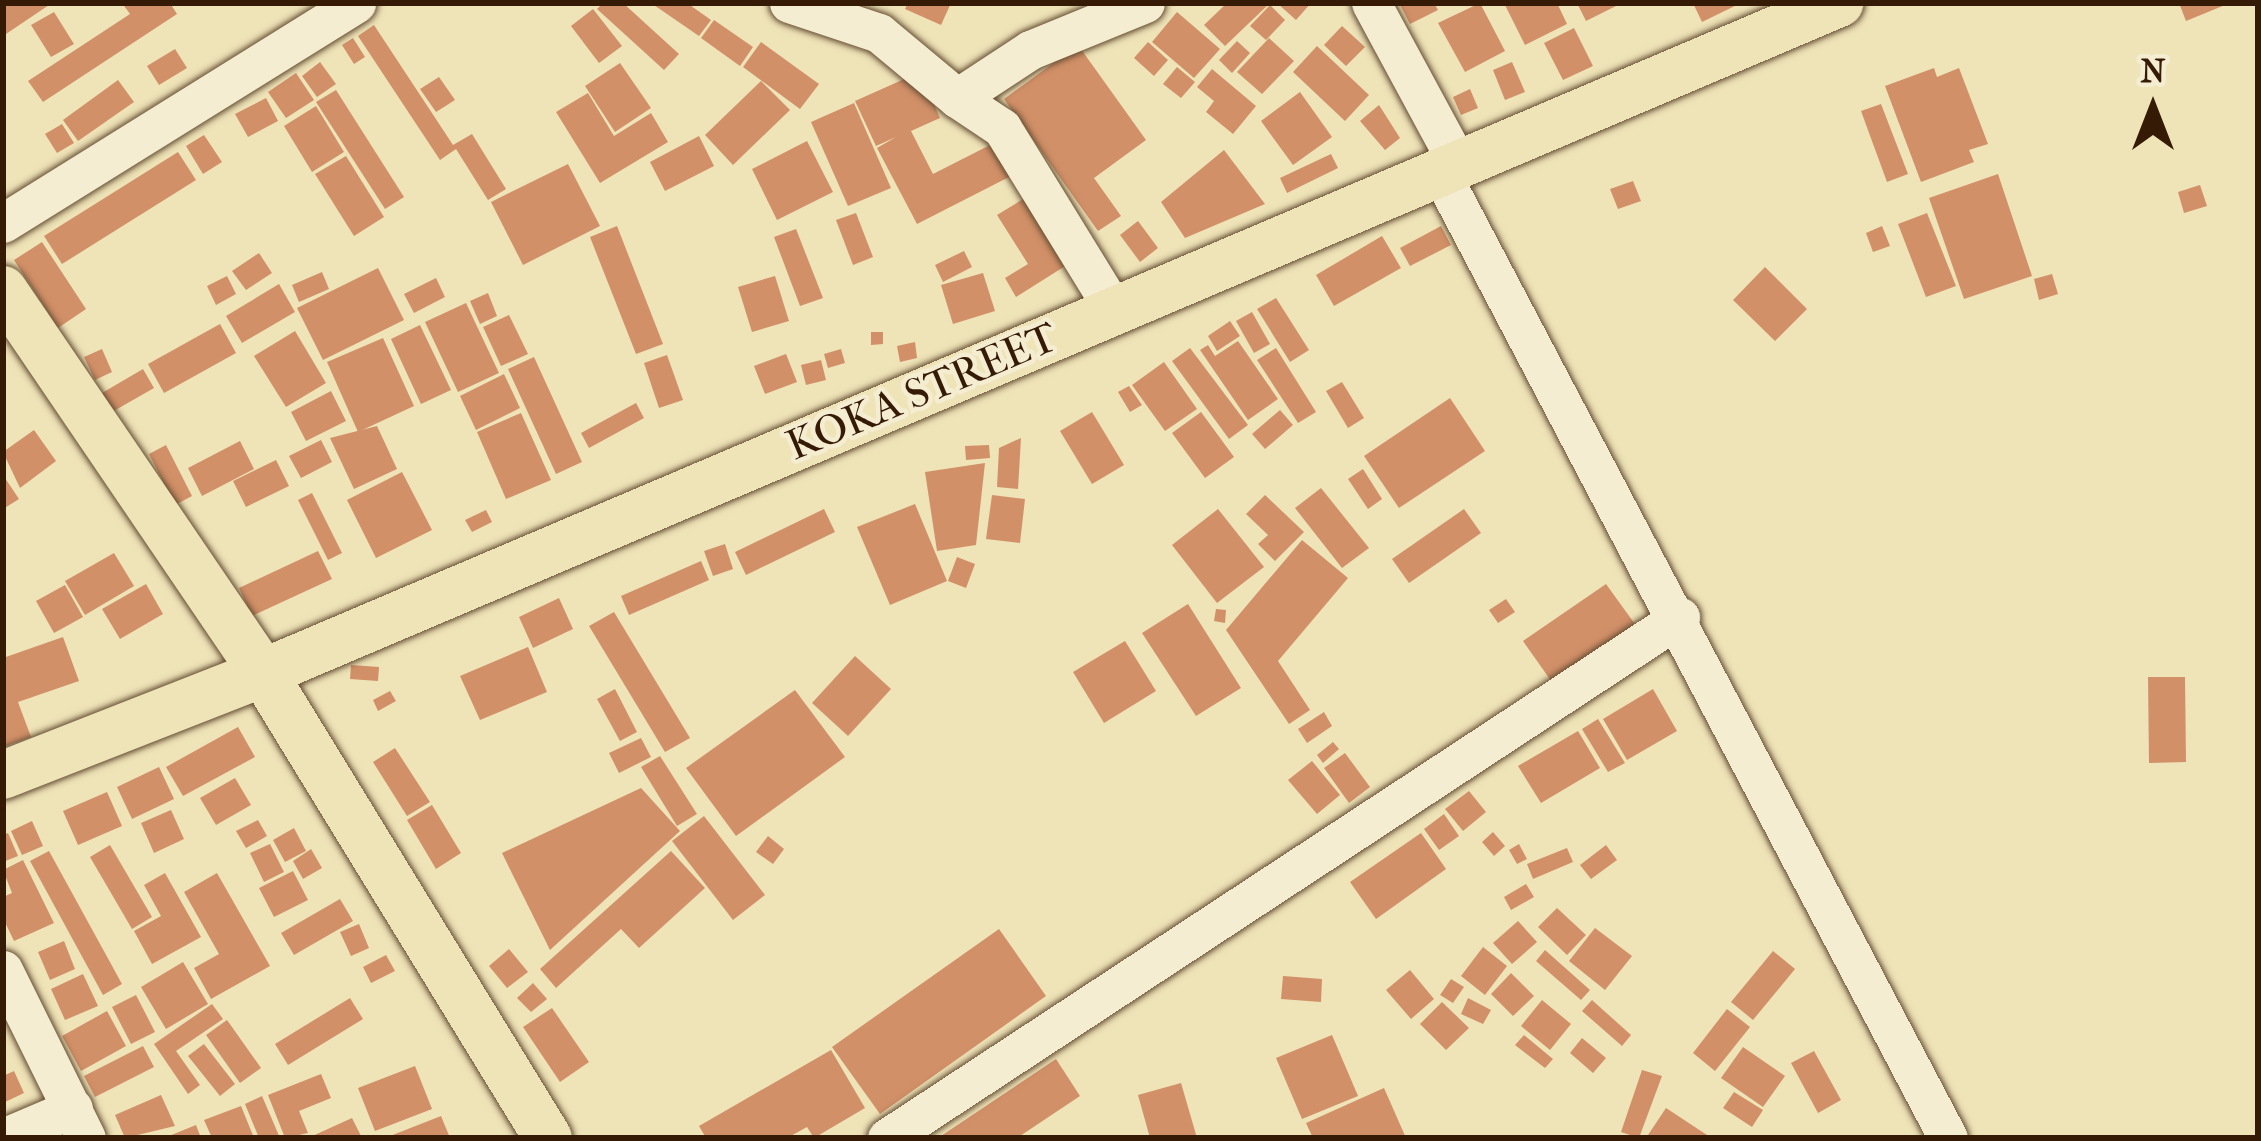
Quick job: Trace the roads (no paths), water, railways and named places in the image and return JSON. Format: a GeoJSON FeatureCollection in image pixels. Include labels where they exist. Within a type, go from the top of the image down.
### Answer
{"type":"FeatureCollection","features":[{"type":"Feature","properties":{"kind":"main road","name":"KOKA STREET"},"geometry":{"type":"LineString","coordinates":[[3,776],[263,674],[1839,3]]}},
{"type":"Feature","properties":{"kind":"main road"},"geometry":{"type":"LineString","coordinates":[[3,290],[263,674],[548,1138]]}},
{"type":"Feature","properties":{"kind":"street"},"geometry":{"type":"LineString","coordinates":[[3,223],[356,3]]}},
{"type":"Feature","properties":{"kind":"street"},"geometry":{"type":"LineString","coordinates":[[790,3],[879,33],[957,98],[1003,128],[1114,310]]}},
{"type":"Feature","properties":{"kind":"street"},"geometry":{"type":"LineString","coordinates":[[957,98],[1030,50],[1145,3]]}},
{"type":"Feature","properties":{"kind":"street"},"geometry":{"type":"LineString","coordinates":[[1371,3],[1449,168],[1680,617],[1929,1132]]}},
{"type":"Feature","properties":{"kind":"street"},"geometry":{"type":"LineString","coordinates":[[887,1138],[1680,617]]}},
{"type":"Feature","properties":{"kind":"street"},"geometry":{"type":"LineString","coordinates":[[3,970],[79,1123],[3,1138]]}}]}
